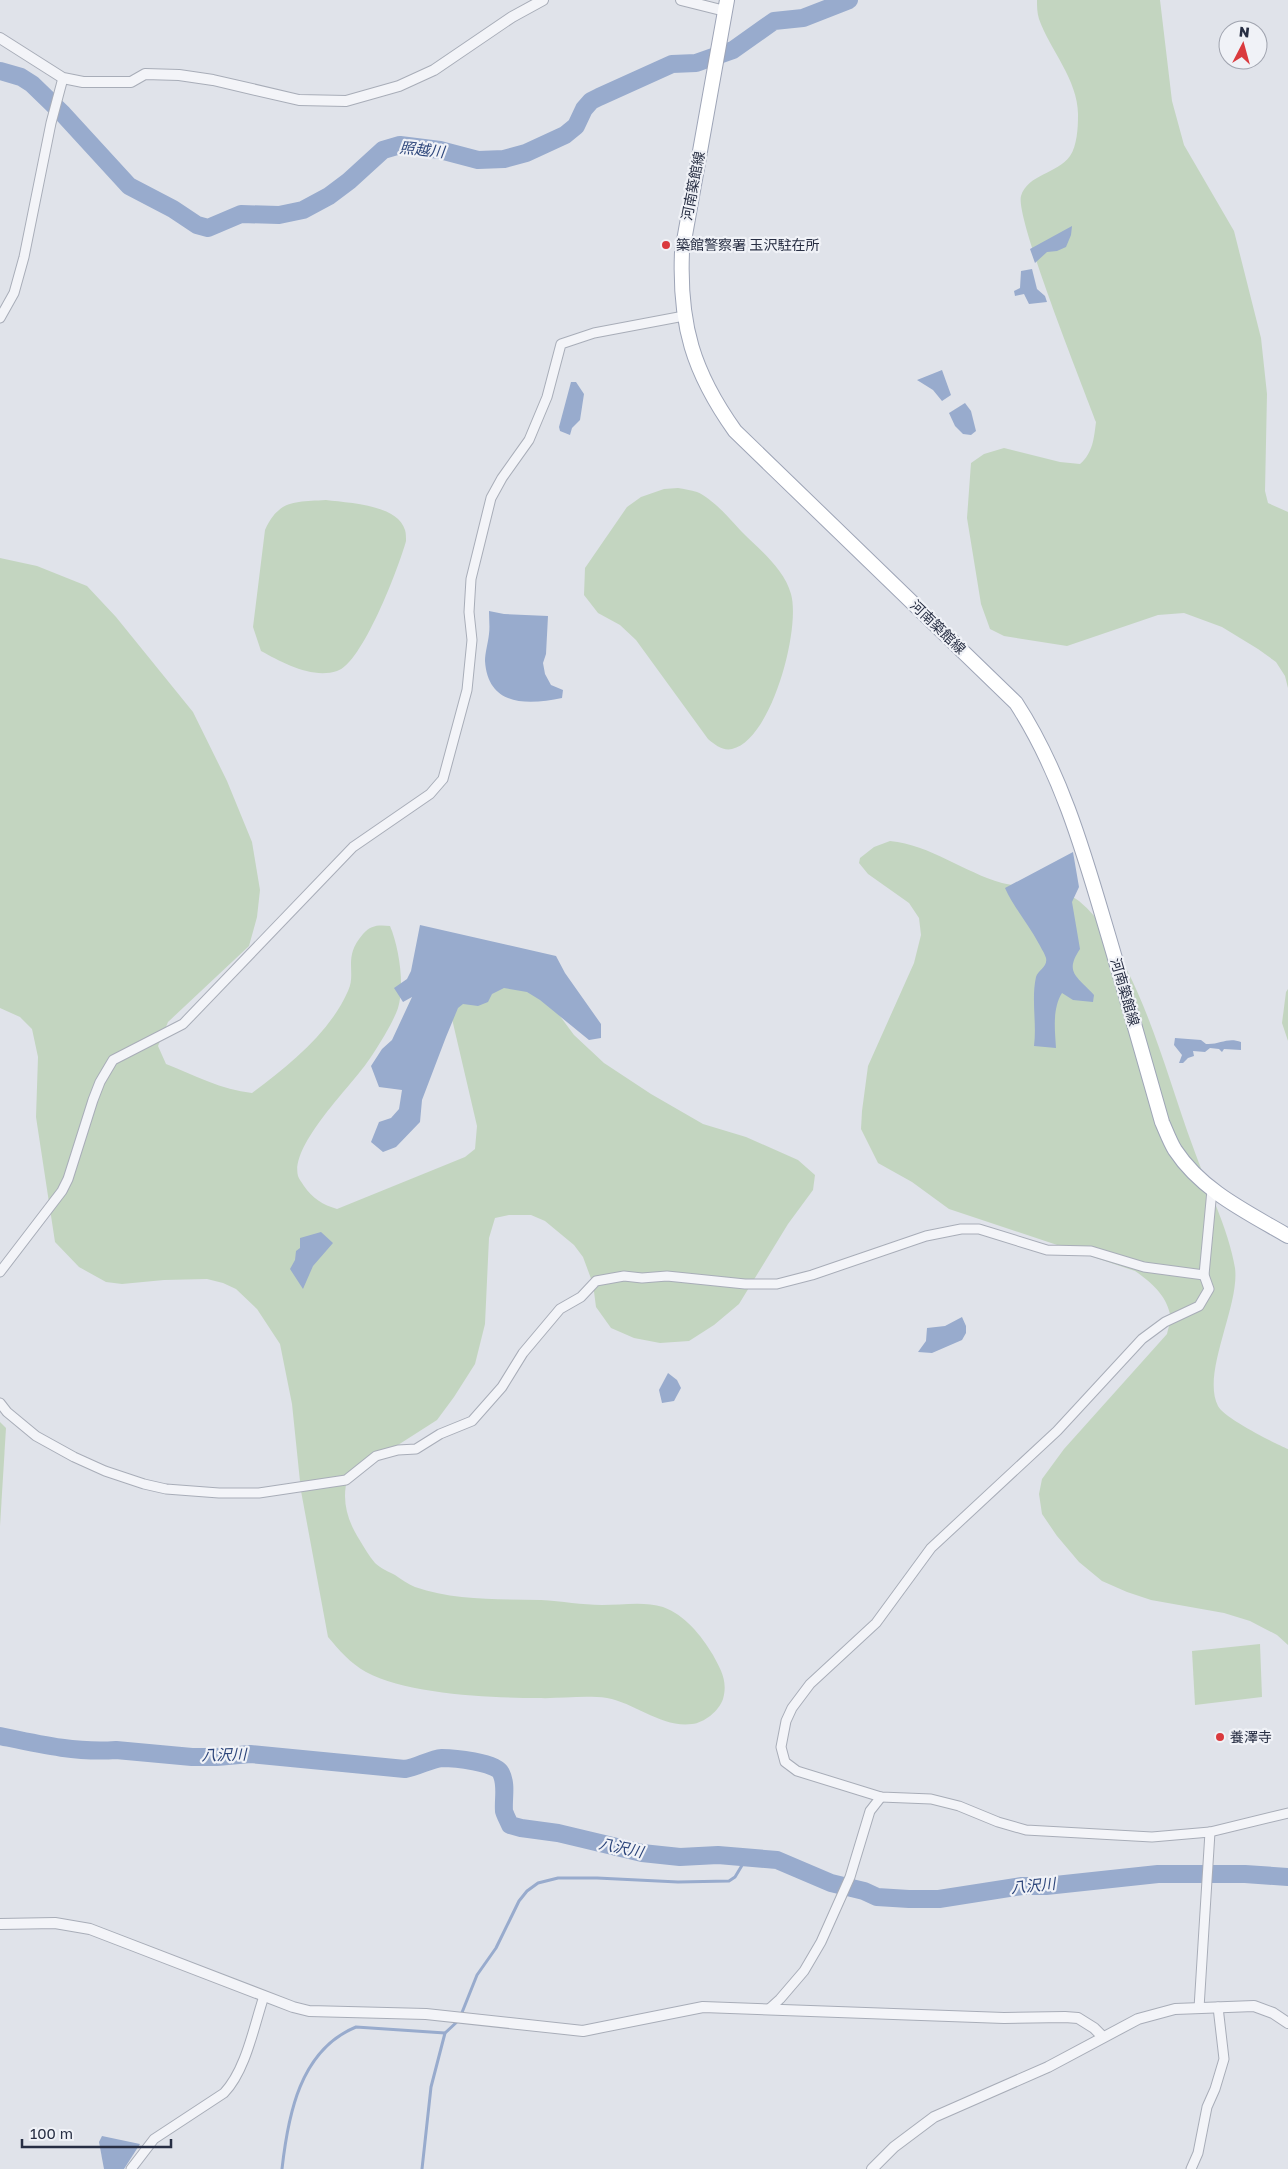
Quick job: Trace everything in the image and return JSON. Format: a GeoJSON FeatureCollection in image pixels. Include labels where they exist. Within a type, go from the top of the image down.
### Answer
{"type":"FeatureCollection","features":[{"type":"Feature","properties":{"kind":"main road","name":"河南築館線"},"geometry":{"type":"LineString","coordinates":[[726,5],[687,215],[682,252],[680,287],[684,316],[692,353],[699,370],[718,408],[735,431],[1016,703],[1036,733],[1052,768],[1087,864],[1162,1122],[1175,1149],[1192,1172],[1212,1190],[1288,1236]]}},
{"type":"Feature","properties":{"kind":"street"},"geometry":{"type":"LineString","coordinates":[[0,38],[63,78],[107,83],[131,82],[145,74],[179,75],[213,80],[299,100],[346,101],[399,86],[434,70],[512,17],[544,0]]}},
{"type":"Feature","properties":{"kind":"street"},"geometry":{"type":"LineString","coordinates":[[681,0],[726,5]]}},
{"type":"Feature","properties":{"kind":"street"},"geometry":{"type":"LineString","coordinates":[[0,318],[14,293],[24,257],[51,123],[63,78]]}},
{"type":"Feature","properties":{"kind":"street"},"geometry":{"type":"LineString","coordinates":[[0,1272],[62,1191],[68,1179],[96,1091],[113,1060],[183,1024],[353,847],[430,794],[443,779],[467,690],[472,640],[469,612],[471,579],[491,498],[502,478],[529,440],[548,397],[554,364],[561,344],[594,333],[684,316]]}},
{"type":"Feature","properties":{"kind":"street"},"geometry":{"type":"LineString","coordinates":[[1212,1190],[1204,1275],[1209,1288],[1199,1306],[1166,1322],[1142,1339],[1057,1431],[931,1548],[876,1623],[810,1684],[792,1708],[786,1722],[781,1747],[785,1762],[798,1771],[881,1797],[931,1799],[959,1806],[1026,1830],[1152,1837],[1210,1832],[1288,1813]]}},
{"type":"Feature","properties":{"kind":"street"},"geometry":{"type":"LineString","coordinates":[[0,1403],[7,1412],[36,1436],[74,1458],[105,1471],[166,1489],[219,1494],[259,1493],[346,1480],[376,1456],[398,1450],[416,1449],[440,1434],[472,1421],[502,1387],[523,1353],[560,1310],[581,1297],[596,1281],[624,1276],[642,1278],[666,1276],[744,1284],[777,1284],[812,1275],[926,1236],[961,1229],[979,1229],[1046,1250],[1091,1251],[1144,1267],[1204,1275]]}},
{"type":"Feature","properties":{"kind":"street"},"geometry":{"type":"LineString","coordinates":[[769,2009],[804,1971],[821,1942],[825,1929],[850,1877],[870,1811],[881,1797]]}},
{"type":"Feature","properties":{"kind":"street"},"geometry":{"type":"LineString","coordinates":[[1199,2008],[1210,1832]]}},
{"type":"Feature","properties":{"kind":"street"},"geometry":{"type":"LineString","coordinates":[[0,1924],[55,1923],[90,1929],[308,2011],[455,2016],[583,2031],[703,2007],[1004,2018],[1078,2018],[1094,2028],[1103,2037]]}},
{"type":"Feature","properties":{"kind":"street"},"geometry":{"type":"LineString","coordinates":[[131,2169],[154,2139],[224,2093],[232,2084],[240,2067],[264,1996]]}},
{"type":"Feature","properties":{"kind":"street"},"geometry":{"type":"LineString","coordinates":[[872,2169],[894,2147],[934,2117],[1048,2067],[1125,2025],[1152,2015],[1175,2009],[1254,2006],[1273,2013],[1288,2023]]}},
{"type":"Feature","properties":{"kind":"street"},"geometry":{"type":"LineString","coordinates":[[1191,2169],[1198,2153],[1207,2107],[1215,2089],[1224,2059],[1218,2007]]}},
{"type":"Feature","properties":{"kind":"green space"},"geometry":{"type":"Polygon","coordinates":[[[1037,0],[1160,0],[1172,101],[1184,145],[1234,231],[1261,338],[1267,394],[1265,491],[1268,503],[1288,512],[1288,688],[1285,676],[1276,662],[1258,649],[1222,627],[1184,613],[1158,615],[1067,646],[1004,636],[990,629],[981,604],[967,518],[971,463],[984,454],[1004,448],[1060,462],[1080,464],[1090,450],[1096,422],[1039,268],[1022,211],[1021,196],[1030,183],[1058,167],[1070,156],[1076,142],[1078,126],[1077,103],[1074,90],[1039,19],[1037,0]]]}},
{"type":"Feature","properties":{"kind":"green space"},"geometry":{"type":"Polygon","coordinates":[[[678,488],[703,495],[721,510],[777,568],[788,585],[791,594],[793,610],[791,632],[780,682],[759,726],[746,741],[732,749],[722,748],[708,739],[636,640],[620,625],[598,613],[584,595],[585,568],[627,507],[641,497],[664,489],[678,488]]]}},
{"type":"Feature","properties":{"kind":"green space"},"geometry":{"type":"Polygon","coordinates":[[[326,500],[371,506],[392,515],[400,521],[405,530],[406,541],[388,592],[368,634],[357,651],[347,664],[337,671],[318,673],[298,668],[261,651],[253,627],[265,530],[270,520],[283,507],[290,504],[326,500]]]}},
{"type":"Feature","properties":{"kind":"green space"},"geometry":{"type":"Polygon","coordinates":[[[0,558],[37,566],[87,586],[116,617],[193,712],[227,781],[252,842],[260,890],[257,917],[249,946],[168,1022],[158,1046],[166,1064],[230,1089],[252,1093],[280,1072],[306,1048],[319,1035],[340,1007],[350,984],[353,950],[363,934],[375,926],[390,926],[400,967],[401,989],[398,1008],[370,1059],[323,1118],[303,1149],[298,1164],[298,1176],[314,1197],[337,1209],[465,1157],[475,1149],[477,1126],[449,1006],[494,968],[554,1008],[574,1035],[604,1063],[651,1094],[703,1124],[746,1137],[798,1160],[815,1175],[813,1190],[788,1224],[739,1304],[714,1325],[689,1341],[660,1343],[634,1338],[611,1328],[596,1307],[593,1284],[583,1257],[574,1245],[545,1221],[531,1215],[509,1215],[495,1218],[489,1238],[485,1324],[475,1364],[437,1420],[348,1477],[346,1485],[345,1501],[348,1517],[355,1532],[375,1563],[415,1587],[430,1592],[462,1597],[541,1600],[594,1605],[648,1604],[663,1607],[678,1615],[692,1626],[703,1640],[723,1676],[725,1687],[723,1699],[715,1712],[706,1719],[692,1724],[670,1722],[607,1698],[473,1696],[425,1690],[383,1679],[355,1665],[328,1637],[301,1491],[292,1404],[280,1344],[257,1309],[236,1289],[207,1279],[164,1280],[122,1284],[106,1282],[79,1267],[55,1242],[36,1117],[38,1057],[32,1029],[20,1017],[0,1008],[0,558]]]}},
{"type":"Feature","properties":{"kind":"green space"},"geometry":{"type":"Polygon","coordinates":[[[890,841],[933,853],[1002,883],[1053,891],[1072,897],[1094,915],[1111,940],[1126,968],[1146,1012],[1193,1147],[1223,1223],[1232,1253],[1235,1283],[1214,1376],[1214,1392],[1218,1406],[1239,1423],[1288,1449],[1288,1645],[1277,1635],[1250,1621],[1224,1613],[1151,1600],[1102,1581],[1079,1562],[1057,1536],[1042,1514],[1039,1494],[1042,1479],[1064,1449],[1167,1334],[1170,1314],[1165,1301],[1157,1290],[1135,1271],[949,1209],[912,1182],[878,1163],[861,1129],[868,1066],[914,963],[921,935],[919,918],[909,903],[868,874],[859,863],[860,858],[874,847],[890,841]]]}},
{"type":"Feature","properties":{"kind":"green space"},"geometry":{"type":"Polygon","coordinates":[[[1288,989],[1288,1041],[1282,1023],[1288,989]]]}},
{"type":"Feature","properties":{"kind":"green space"},"geometry":{"type":"Polygon","coordinates":[[[0,1422],[6,1428],[0,1526],[0,1422]]]}},
{"type":"Feature","properties":{"kind":"green space"},"geometry":{"type":"Polygon","coordinates":[[[1260,1644],[1262,1697],[1195,1705],[1192,1651],[1260,1644]]]}},
{"type":"Feature","properties":{"kind":"water"},"geometry":{"type":"Polygon","coordinates":[[[1072,226],[1071,235],[1066,247],[1057,251],[1047,252],[1035,263],[1030,249],[1072,226]]]}},
{"type":"Feature","properties":{"kind":"water"},"geometry":{"type":"Polygon","coordinates":[[[1032,269],[1037,289],[1045,296],[1047,302],[1029,304],[1024,294],[1015,296],[1014,291],[1020,288],[1021,271],[1032,269]]]}},
{"type":"Feature","properties":{"kind":"water"},"geometry":{"type":"Polygon","coordinates":[[[942,370],[951,395],[942,401],[933,390],[917,380],[942,370]]]}},
{"type":"Feature","properties":{"kind":"water"},"geometry":{"type":"Polygon","coordinates":[[[571,382],[576,382],[584,394],[580,420],[572,428],[570,435],[560,431],[559,427],[571,382]]]}},
{"type":"Feature","properties":{"kind":"water"},"geometry":{"type":"Polygon","coordinates":[[[965,403],[971,411],[976,431],[971,435],[963,434],[955,426],[949,413],[965,403]]]}},
{"type":"Feature","properties":{"kind":"water"},"geometry":{"type":"Polygon","coordinates":[[[489,611],[504,614],[548,616],[546,654],[543,663],[545,674],[551,685],[563,690],[562,698],[536,702],[523,701],[502,695],[494,687],[488,676],[485,661],[489,631],[489,611]]]}},
{"type":"Feature","properties":{"kind":"water"},"geometry":{"type":"Polygon","coordinates":[[[1073,852],[1079,887],[1072,902],[1080,949],[1075,957],[1073,969],[1078,978],[1094,995],[1093,1002],[1073,1000],[1062,993],[1055,1013],[1056,1048],[1034,1046],[1036,977],[1046,964],[1046,958],[1005,888],[1073,852]]]}},
{"type":"Feature","properties":{"kind":"water"},"geometry":{"type":"Polygon","coordinates":[[[420,925],[556,956],[565,973],[601,1024],[601,1038],[589,1040],[540,1000],[527,992],[504,988],[492,994],[488,1002],[478,1006],[463,1004],[458,1008],[422,1100],[420,1122],[396,1147],[383,1152],[371,1142],[379,1122],[391,1118],[399,1109],[402,1090],[379,1087],[371,1066],[382,1049],[392,1040],[412,997],[403,1002],[394,988],[407,979],[411,971],[420,925]]]}},
{"type":"Feature","properties":{"kind":"water"},"geometry":{"type":"Polygon","coordinates":[[[1175,1038],[1201,1040],[1206,1044],[1236,1041],[1241,1042],[1241,1050],[1224,1049],[1222,1052],[1219,1049],[1210,1048],[1205,1052],[1193,1051],[1194,1056],[1188,1058],[1183,1063],[1179,1063],[1182,1055],[1174,1045],[1175,1038]]]}},
{"type":"Feature","properties":{"kind":"water"},"geometry":{"type":"Polygon","coordinates":[[[321,1232],[333,1243],[313,1266],[303,1289],[290,1269],[295,1260],[296,1251],[300,1248],[300,1238],[321,1232]]]}},
{"type":"Feature","properties":{"kind":"water"},"geometry":{"type":"Polygon","coordinates":[[[962,1317],[966,1326],[966,1333],[962,1340],[932,1353],[918,1352],[926,1341],[927,1328],[945,1326],[962,1317]]]}},
{"type":"Feature","properties":{"kind":"water"},"geometry":{"type":"Polygon","coordinates":[[[668,1373],[677,1380],[681,1388],[674,1401],[662,1403],[659,1390],[668,1373]]]}},
{"type":"Feature","properties":{"kind":"water"},"geometry":{"type":"Polygon","coordinates":[[[102,2136],[140,2144],[124,2169],[104,2169],[99,2142],[102,2136]]]}},
{"type":"Feature","properties":{"kind":"waterway","name":"照越川"},"geometry":{"type":"LineString","coordinates":[[0,71],[21,77],[32,84],[63,114],[129,186],[173,209],[197,225],[208,228],[241,214],[279,215],[303,210],[329,196],[349,181],[383,150],[400,145],[440,150],[478,160],[504,159],[526,153],[565,135],[576,126],[584,109],[591,101],[599,97],[672,64],[696,63],[733,50],[774,21],[803,18],[849,0]]}},
{"type":"Feature","properties":{"kind":"waterway","name":"八沢川"},"geometry":{"type":"LineString","coordinates":[[0,1736],[57,1747],[86,1750],[116,1750],[192,1757],[250,1754],[405,1769],[442,1758],[474,1761],[491,1766],[501,1773],[504,1787],[504,1811],[510,1825],[558,1833],[642,1853],[680,1857],[718,1855],[777,1860],[831,1883],[864,1891],[877,1897],[939,1899],[1022,1886],[1046,1886],[1158,1874],[1245,1874],[1288,1877]]}},
{"type":"Feature","properties":{"kind":"waterway"},"geometry":{"type":"LineString","coordinates":[[422,2169],[431,2087],[445,2033],[459,2020],[477,1975],[496,1948],[519,1901],[527,1891],[538,1883],[558,1878],[678,1882],[729,1881],[735,1877],[747,1857]]}},
{"type":"Feature","properties":{"kind":"waterway"},"geometry":{"type":"LineString","coordinates":[[282,2169],[288,2127],[300,2086],[322,2051],[337,2037],[356,2027],[445,2033]]}},
{"type":"Feature","properties":{"kind":"place","name":"築館警察署 玉沢駐在所"},"geometry":{"type":"Point","coordinates":[666,245]}},
{"type":"Feature","properties":{"kind":"place","name":"養澤寺"},"geometry":{"type":"Point","coordinates":[1220,1737]}}]}
